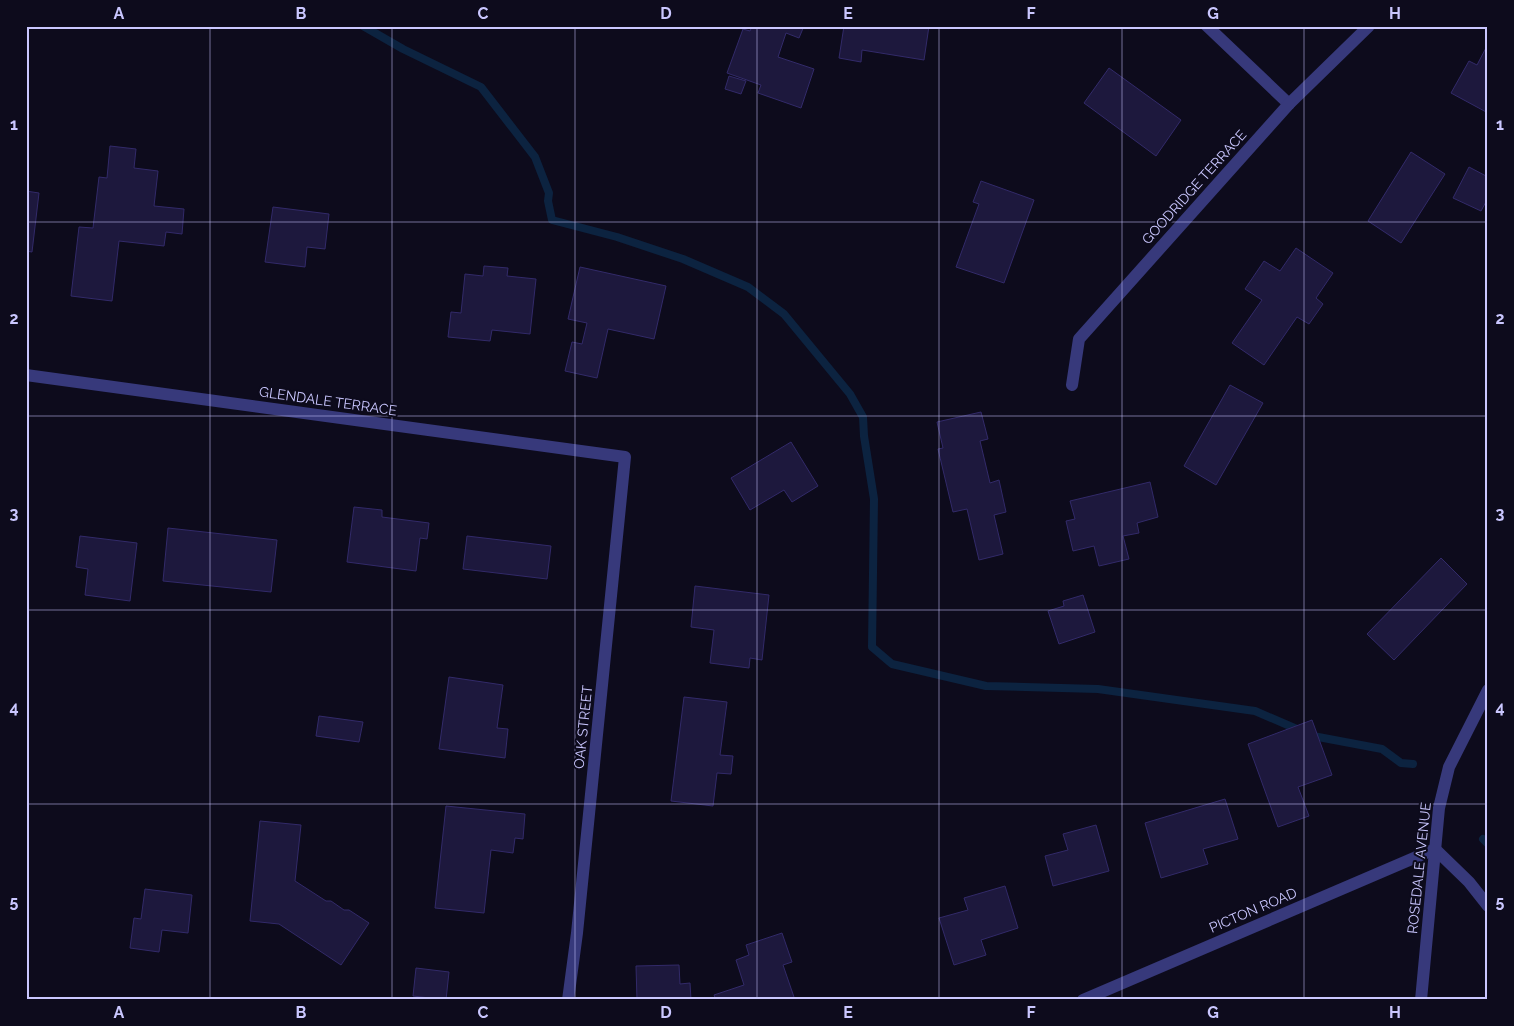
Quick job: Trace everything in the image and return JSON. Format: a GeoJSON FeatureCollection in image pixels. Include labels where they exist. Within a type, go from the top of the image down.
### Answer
{"type":"FeatureCollection","features":[{"type":"Feature","properties":{"kind":"street"},"geometry":{"type":"LineString","coordinates":[[1207,26],[1289,104]]}},
{"type":"Feature","properties":{"kind":"street","name":"GOODRIDGE TERRACE"},"geometry":{"type":"LineString","coordinates":[[1072,385],[1079,339],[1289,104],[1369,26]]}},
{"type":"Feature","properties":{"kind":"street","name":"GLENDALE TERRACE"},"geometry":{"type":"LineString","coordinates":[[26,375],[625,457]]}},
{"type":"Feature","properties":{"kind":"street","name":"OAK STREET"},"geometry":{"type":"LineString","coordinates":[[568,1000],[577,933],[625,457]]}},
{"type":"Feature","properties":{"kind":"street","name":"ROSEDALE AVENUE"},"geometry":{"type":"LineString","coordinates":[[1421,1000],[1439,808],[1449,767],[1488,690]]}},
{"type":"Feature","properties":{"kind":"street"},"geometry":{"type":"LineString","coordinates":[[1435,849],[1469,882],[1488,906]]}},
{"type":"Feature","properties":{"kind":"street","name":"PICTON ROAD"},"geometry":{"type":"LineString","coordinates":[[1083,1000],[1435,849]]}},
{"type":"Feature","properties":{"kind":"building"},"geometry":{"type":"Polygon","coordinates":[[[752,26],[804,26],[799,38],[786,33],[778,57],[814,69],[801,108],[758,93],[761,85],[727,73],[743,29],[750,31],[752,26]]]}},
{"type":"Feature","properties":{"kind":"building"},"geometry":{"type":"Polygon","coordinates":[[[844,26],[929,26],[924,60],[862,50],[861,62],[839,58],[844,26]]]}},
{"type":"Feature","properties":{"kind":"building"},"geometry":{"type":"Polygon","coordinates":[[[1488,44],[1488,113],[1451,93],[1469,61],[1477,65],[1488,44]]]}},
{"type":"Feature","properties":{"kind":"building"},"geometry":{"type":"Polygon","coordinates":[[[1109,68],[1181,120],[1156,156],[1084,103],[1109,68]]]}},
{"type":"Feature","properties":{"kind":"building"},"geometry":{"type":"Polygon","coordinates":[[[729,76],[746,81],[741,94],[725,89],[729,76]]]}},
{"type":"Feature","properties":{"kind":"building"},"geometry":{"type":"Polygon","coordinates":[[[110,146],[136,149],[134,168],[158,171],[154,206],[184,209],[182,234],[166,232],[164,246],[119,241],[112,301],[71,296],[79,227],[93,228],[99,177],[107,178],[110,146]]]}},
{"type":"Feature","properties":{"kind":"building"},"geometry":{"type":"Polygon","coordinates":[[[1411,152],[1445,174],[1401,243],[1368,221],[1411,152]]]}},
{"type":"Feature","properties":{"kind":"building"},"geometry":{"type":"Polygon","coordinates":[[[1469,167],[1488,177],[1488,198],[1481,211],[1453,198],[1469,167]]]}},
{"type":"Feature","properties":{"kind":"building"},"geometry":{"type":"Polygon","coordinates":[[[981,181],[1034,200],[1004,283],[956,267],[979,204],[973,202],[981,181]]]}},
{"type":"Feature","properties":{"kind":"building"},"geometry":{"type":"Polygon","coordinates":[[[26,191],[39,193],[32,252],[26,251],[26,191]]]}},
{"type":"Feature","properties":{"kind":"building"},"geometry":{"type":"Polygon","coordinates":[[[273,207],[329,214],[325,249],[307,247],[305,267],[265,262],[273,207]]]}},
{"type":"Feature","properties":{"kind":"building"},"geometry":{"type":"Polygon","coordinates":[[[1296,248],[1333,273],[1316,298],[1323,304],[1309,324],[1297,317],[1264,365],[1232,343],[1262,300],[1245,289],[1264,261],[1280,271],[1296,248]]]}},
{"type":"Feature","properties":{"kind":"building"},"geometry":{"type":"Polygon","coordinates":[[[484,266],[508,268],[507,276],[536,279],[530,334],[492,330],[490,341],[448,337],[451,312],[461,313],[465,274],[483,276],[484,266]]]}},
{"type":"Feature","properties":{"kind":"building"},"geometry":{"type":"Polygon","coordinates":[[[580,267],[666,286],[654,339],[608,329],[597,378],[565,371],[572,342],[582,344],[587,323],[568,319],[580,267]]]}},
{"type":"Feature","properties":{"kind":"building"},"geometry":{"type":"Polygon","coordinates":[[[1230,385],[1263,403],[1216,485],[1184,466],[1230,385]]]}},
{"type":"Feature","properties":{"kind":"building"},"geometry":{"type":"Polygon","coordinates":[[[981,412],[988,439],[980,441],[990,483],[999,480],[1006,512],[994,515],[1003,554],[979,560],[967,509],[953,512],[938,449],[943,448],[937,422],[981,412]]]}},
{"type":"Feature","properties":{"kind":"building"},"geometry":{"type":"Polygon","coordinates":[[[791,442],[818,486],[792,502],[784,490],[750,510],[731,478],[791,442]]]}},
{"type":"Feature","properties":{"kind":"building"},"geometry":{"type":"Polygon","coordinates":[[[1150,482],[1158,517],[1137,523],[1139,533],[1123,536],[1129,559],[1099,566],[1094,546],[1073,551],[1066,521],[1075,519],[1070,501],[1150,482]]]}},
{"type":"Feature","properties":{"kind":"building"},"geometry":{"type":"Polygon","coordinates":[[[354,507],[382,510],[382,517],[429,523],[427,539],[420,538],[416,571],[347,562],[354,507]]]}},
{"type":"Feature","properties":{"kind":"building"},"geometry":{"type":"Polygon","coordinates":[[[168,528],[277,540],[271,592],[163,581],[168,528]]]}},
{"type":"Feature","properties":{"kind":"building"},"geometry":{"type":"Polygon","coordinates":[[[80,536],[137,543],[130,601],[85,595],[88,569],[76,567],[80,536]]]}},
{"type":"Feature","properties":{"kind":"building"},"geometry":{"type":"Polygon","coordinates":[[[467,536],[551,546],[547,579],[463,569],[467,536]]]}},
{"type":"Feature","properties":{"kind":"building"},"geometry":{"type":"Polygon","coordinates":[[[1441,558],[1467,584],[1394,660],[1367,634],[1441,558]]]}},
{"type":"Feature","properties":{"kind":"building"},"geometry":{"type":"Polygon","coordinates":[[[695,586],[769,595],[762,660],[750,658],[749,668],[710,663],[714,630],[691,627],[695,586]]]}},
{"type":"Feature","properties":{"kind":"building"},"geometry":{"type":"Polygon","coordinates":[[[1083,595],[1095,632],[1059,644],[1048,611],[1064,606],[1063,601],[1083,595]]]}},
{"type":"Feature","properties":{"kind":"building"},"geometry":{"type":"Polygon","coordinates":[[[449,677],[503,685],[497,728],[508,729],[505,758],[439,749],[449,677]]]}},
{"type":"Feature","properties":{"kind":"building"},"geometry":{"type":"Polygon","coordinates":[[[684,697],[727,702],[720,755],[733,756],[731,774],[717,773],[713,806],[671,801],[684,697]]]}},
{"type":"Feature","properties":{"kind":"building"},"geometry":{"type":"Polygon","coordinates":[[[319,716],[363,722],[359,742],[316,736],[319,716]]]}},
{"type":"Feature","properties":{"kind":"building"},"geometry":{"type":"Polygon","coordinates":[[[1312,720],[1332,775],[1298,787],[1309,816],[1278,827],[1248,744],[1312,720]]]}},
{"type":"Feature","properties":{"kind":"building"},"geometry":{"type":"Polygon","coordinates":[[[1225,799],[1238,839],[1203,849],[1208,864],[1161,878],[1145,823],[1225,799]]]}},
{"type":"Feature","properties":{"kind":"building"},"geometry":{"type":"Polygon","coordinates":[[[446,806],[525,814],[523,839],[515,838],[513,853],[491,850],[484,913],[435,908],[446,806]]]}},
{"type":"Feature","properties":{"kind":"building"},"geometry":{"type":"Polygon","coordinates":[[[260,821],[301,825],[295,881],[326,901],[331,901],[344,910],[349,910],[369,923],[341,965],[279,924],[250,921],[260,821]]]}},
{"type":"Feature","properties":{"kind":"building"},"geometry":{"type":"Polygon","coordinates":[[[1096,825],[1109,871],[1053,886],[1045,856],[1068,850],[1063,834],[1096,825]]]}},
{"type":"Feature","properties":{"kind":"building"},"geometry":{"type":"Polygon","coordinates":[[[1005,886],[1018,928],[981,940],[986,955],[954,965],[939,918],[968,910],[964,898],[1005,886]]]}},
{"type":"Feature","properties":{"kind":"building"},"geometry":{"type":"Polygon","coordinates":[[[145,889],[192,895],[188,933],[162,930],[159,952],[130,948],[134,918],[141,919],[145,889]]]}},
{"type":"Feature","properties":{"kind":"building"},"geometry":{"type":"Polygon","coordinates":[[[782,933],[792,962],[783,965],[795,1000],[716,1000],[714,995],[744,985],[736,960],[749,955],[746,945],[782,933]]]}},
{"type":"Feature","properties":{"kind":"building"},"geometry":{"type":"Polygon","coordinates":[[[679,965],[680,984],[690,983],[691,1000],[637,1000],[636,966],[679,965]]]}},
{"type":"Feature","properties":{"kind":"building"},"geometry":{"type":"Polygon","coordinates":[[[416,968],[449,972],[446,1000],[413,996],[416,968]]]}},
{"type":"Feature","properties":{"kind":"waterway"},"geometry":{"type":"LineString","coordinates":[[363,26],[403,49],[481,87],[535,157],[549,193],[548,201],[552,220],[617,237],[683,259],[748,287],[784,314],[850,394],[863,417],[864,436],[874,499],[872,647],[892,664],[986,686],[1098,689],[1255,711],[1313,736],[1382,749],[1401,763],[1413,764]]}},
{"type":"Feature","properties":{"kind":"waterway"},"geometry":{"type":"LineString","coordinates":[[1483,839],[1488,844]]}}]}
